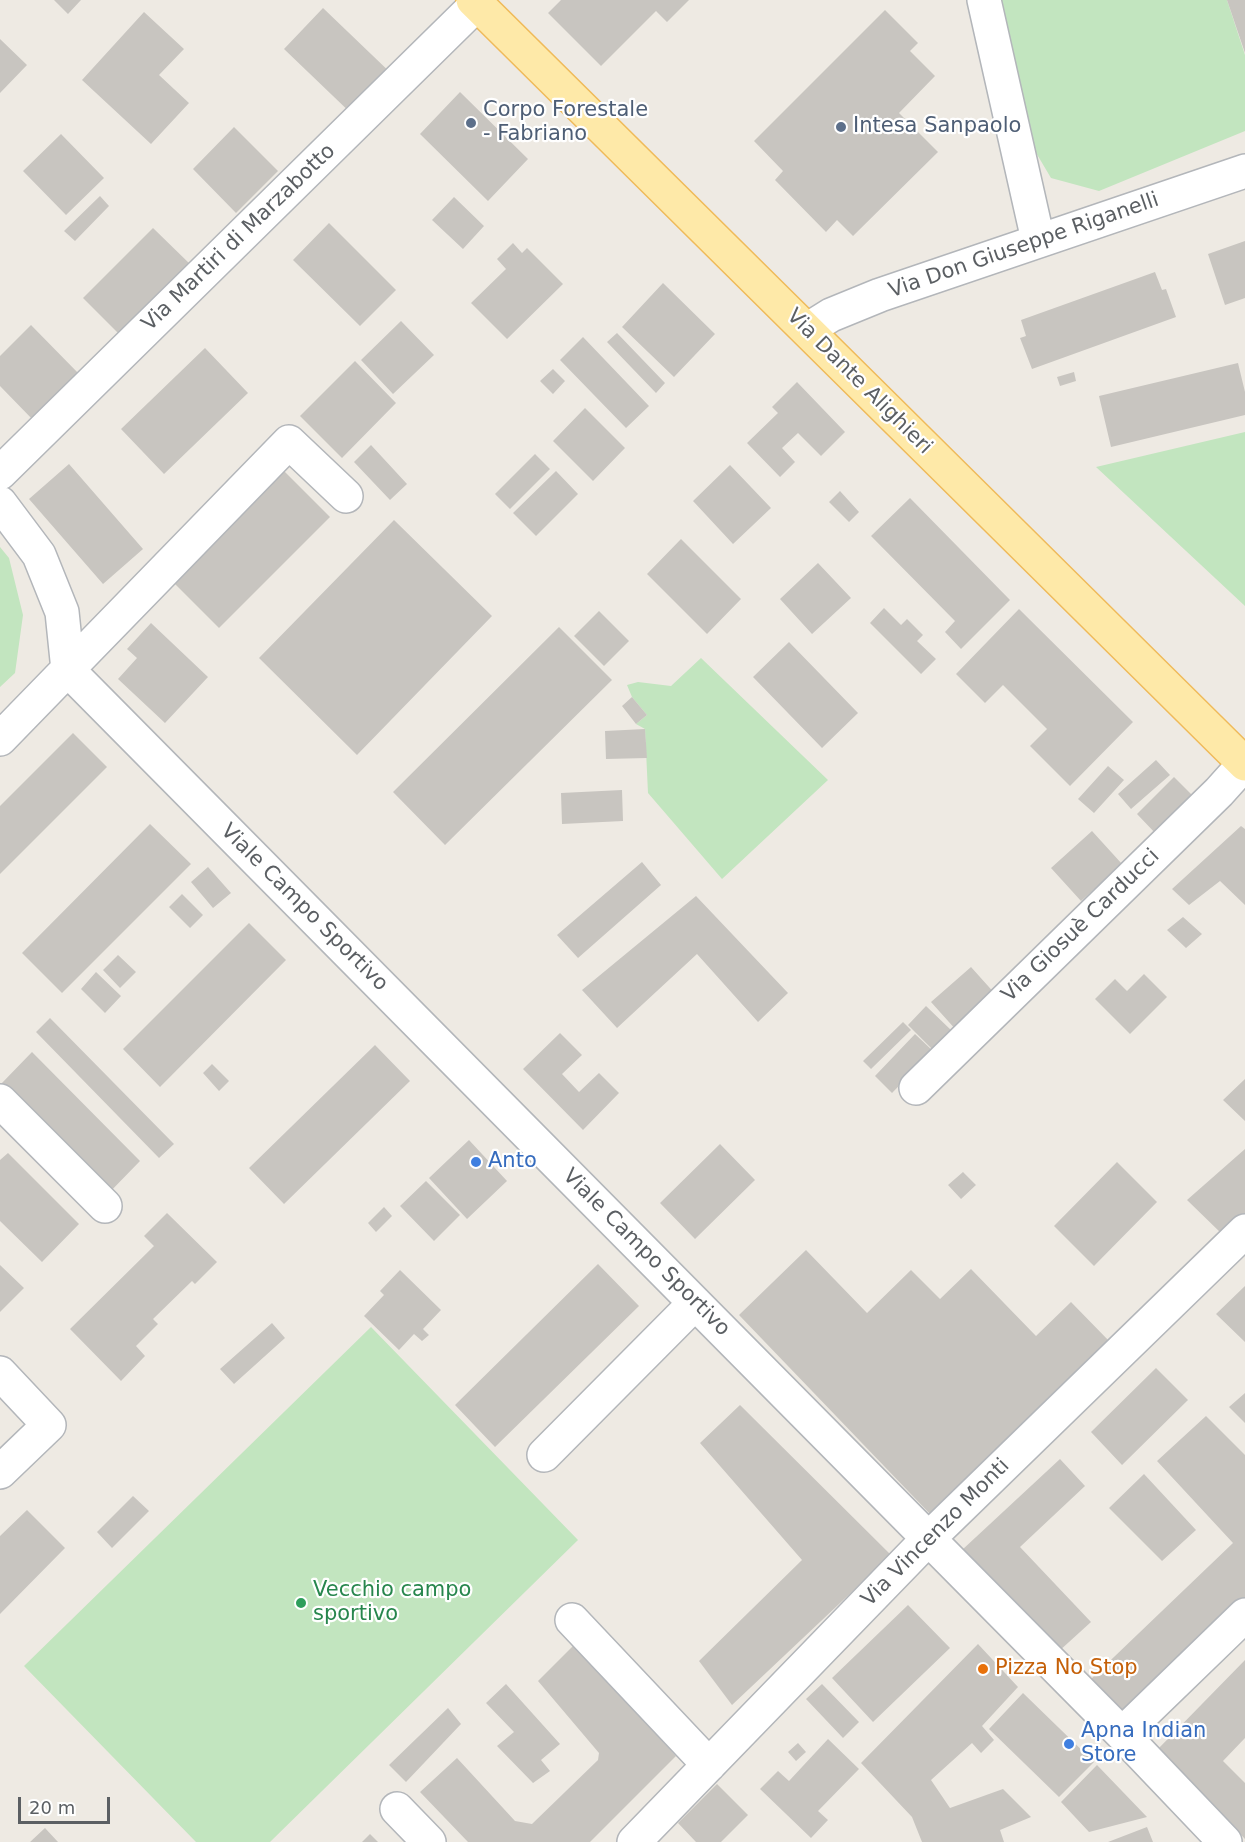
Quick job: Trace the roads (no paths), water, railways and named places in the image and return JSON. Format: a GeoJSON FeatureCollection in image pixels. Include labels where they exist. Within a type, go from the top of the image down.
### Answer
{"type":"FeatureCollection","features":[{"type":"Feature","properties":{"kind":"main road","name":"Via Dante Alighieri"},"geometry":{"type":"LineString","coordinates":[[475,2],[1245,764]]}},
{"type":"Feature","properties":{"kind":"street"},"geometry":{"type":"LineString","coordinates":[[984,0],[1038,240]]}},
{"type":"Feature","properties":{"kind":"street","name":"Via Martiri di Marzabotto"},"geometry":{"type":"LineString","coordinates":[[0,473],[475,2]]}},
{"type":"Feature","properties":{"kind":"street","name":"Via Don Giuseppe Riganelli"},"geometry":{"type":"LineString","coordinates":[[807,330],[831,315],[879,295],[1245,171]]}},
{"type":"Feature","properties":{"kind":"street"},"geometry":{"type":"LineString","coordinates":[[0,739],[288,442],[346,496]]}},
{"type":"Feature","properties":{"kind":"street"},"geometry":{"type":"LineString","coordinates":[[0,503],[39,555],[43,564],[62,612],[68,670]]}},
{"type":"Feature","properties":{"kind":"street","name":"Viale Campo Sportivo"},"geometry":{"type":"LineString","coordinates":[[68,670],[1122,1734],[1226,1842]]}},
{"type":"Feature","properties":{"kind":"street","name":"Via Giosuè Carducci"},"geometry":{"type":"LineString","coordinates":[[916,1088],[1245,764]]}},
{"type":"Feature","properties":{"kind":"street"},"geometry":{"type":"LineString","coordinates":[[0,1101],[105,1206]]}},
{"type":"Feature","properties":{"kind":"street","name":"Via Vincenzo Monti"},"geometry":{"type":"LineString","coordinates":[[634,1842],[928,1539],[1245,1231]]}},
{"type":"Feature","properties":{"kind":"street"},"geometry":{"type":"LineString","coordinates":[[544,1455],[695,1303]]}},
{"type":"Feature","properties":{"kind":"street"},"geometry":{"type":"LineString","coordinates":[[0,1374],[49,1425],[0,1473]]}},
{"type":"Feature","properties":{"kind":"street"},"geometry":{"type":"LineString","coordinates":[[1122,1734],[1245,1615]]}},
{"type":"Feature","properties":{"kind":"street"},"geometry":{"type":"LineString","coordinates":[[572,1620],[709,1765]]}},
{"type":"Feature","properties":{"kind":"street"},"geometry":{"type":"LineString","coordinates":[[397,1809],[429,1842]]}},
{"type":"Feature","properties":{"kind":"place","name":"Corpo Forestale - Fabriano"},"geometry":{"type":"Point","coordinates":[471,123]}},
{"type":"Feature","properties":{"kind":"place","name":"Intesa Sanpaolo"},"geometry":{"type":"Point","coordinates":[841,127]}},
{"type":"Feature","properties":{"kind":"place","name":"Anto"},"geometry":{"type":"Point","coordinates":[476,1162]}},
{"type":"Feature","properties":{"kind":"place","name":"Vecchio campo sportivo"},"geometry":{"type":"Point","coordinates":[301,1603]}},
{"type":"Feature","properties":{"kind":"place","name":"Pizza No Stop"},"geometry":{"type":"Point","coordinates":[983,1669]}},
{"type":"Feature","properties":{"kind":"place","name":"Apna Indian Store"},"geometry":{"type":"Point","coordinates":[1069,1744]}}]}
